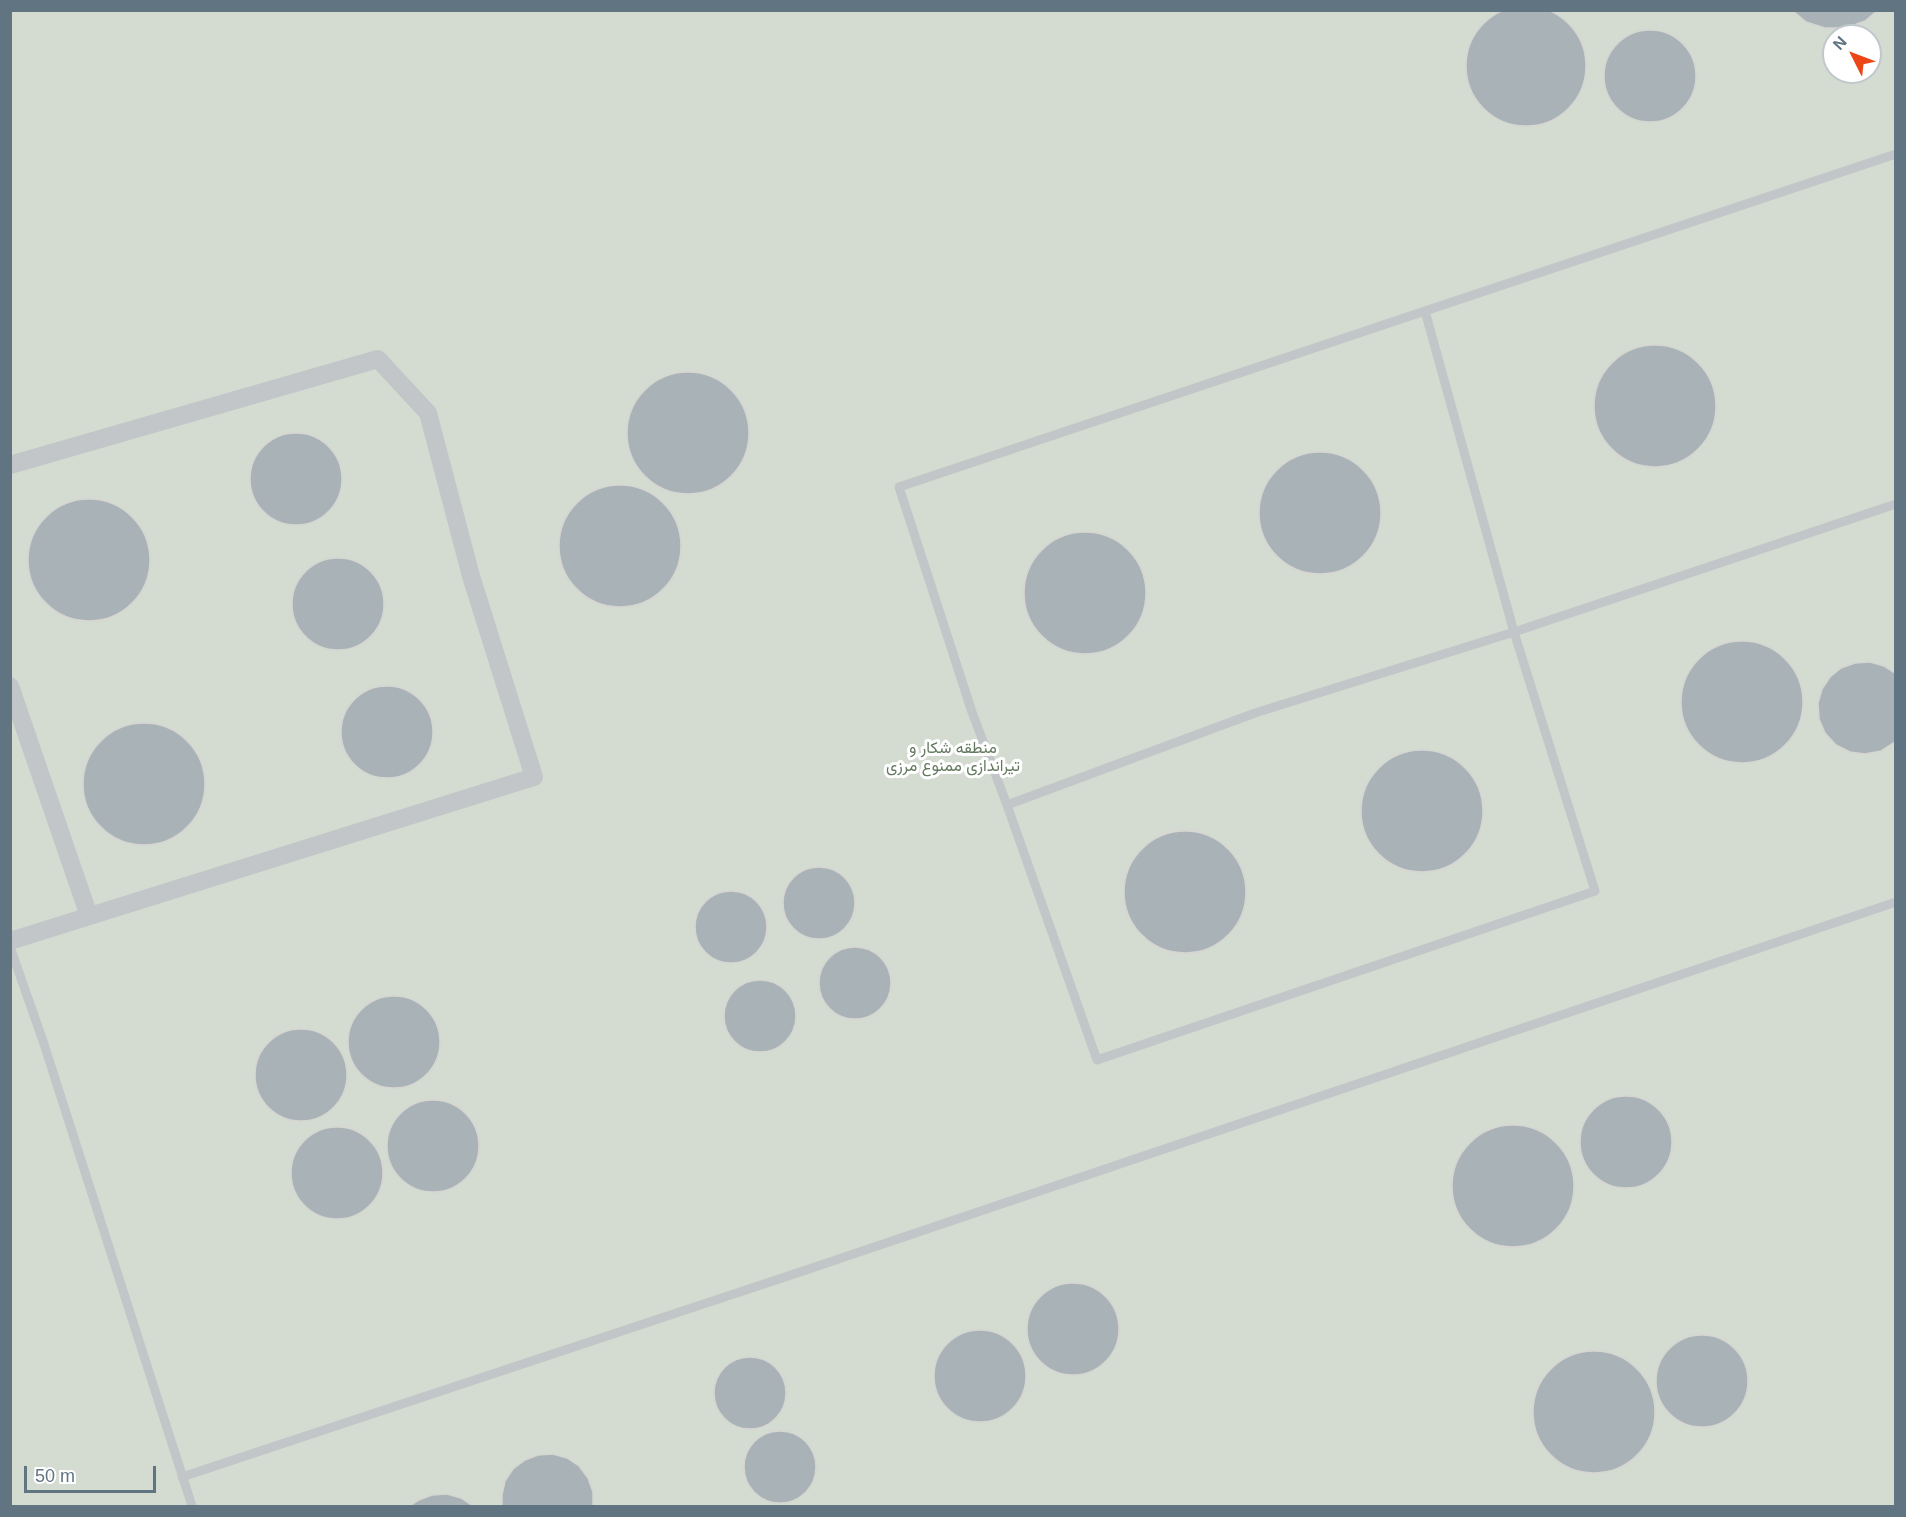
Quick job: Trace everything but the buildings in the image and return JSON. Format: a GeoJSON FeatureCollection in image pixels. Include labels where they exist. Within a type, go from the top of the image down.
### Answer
{"type":"FeatureCollection","features":[{"type":"Feature","properties":{"kind":"street"},"geometry":{"type":"LineString","coordinates":[[10,465],[378,359],[428,413],[471,576],[534,777],[10,940]]}},
{"type":"Feature","properties":{"kind":"street"},"geometry":{"type":"LineString","coordinates":[[10,686],[89,916]]}},
{"type":"Feature","properties":{"kind":"lane"},"geometry":{"type":"LineString","coordinates":[[1425,311],[1514,632],[1595,891],[1096,1060],[972,712],[898,487],[1425,311],[1896,154]]}},
{"type":"Feature","properties":{"kind":"lane"},"geometry":{"type":"LineString","coordinates":[[1007,805],[1255,713],[1514,632],[1896,504]]}},
{"type":"Feature","properties":{"kind":"lane"},"geometry":{"type":"LineString","coordinates":[[182,1477],[806,1270],[1896,902]]}},
{"type":"Feature","properties":{"kind":"lane"},"geometry":{"type":"LineString","coordinates":[[10,947],[192,1506]]}},
{"type":"Feature","properties":{"kind":"green space","name":"منطقه شکار و تیراندازی ممنوع مرزی"},"geometry":{"type":"Polygon","coordinates":[[[11,11],[1895,11],[1895,1506],[11,1506],[11,11]]]}}]}
